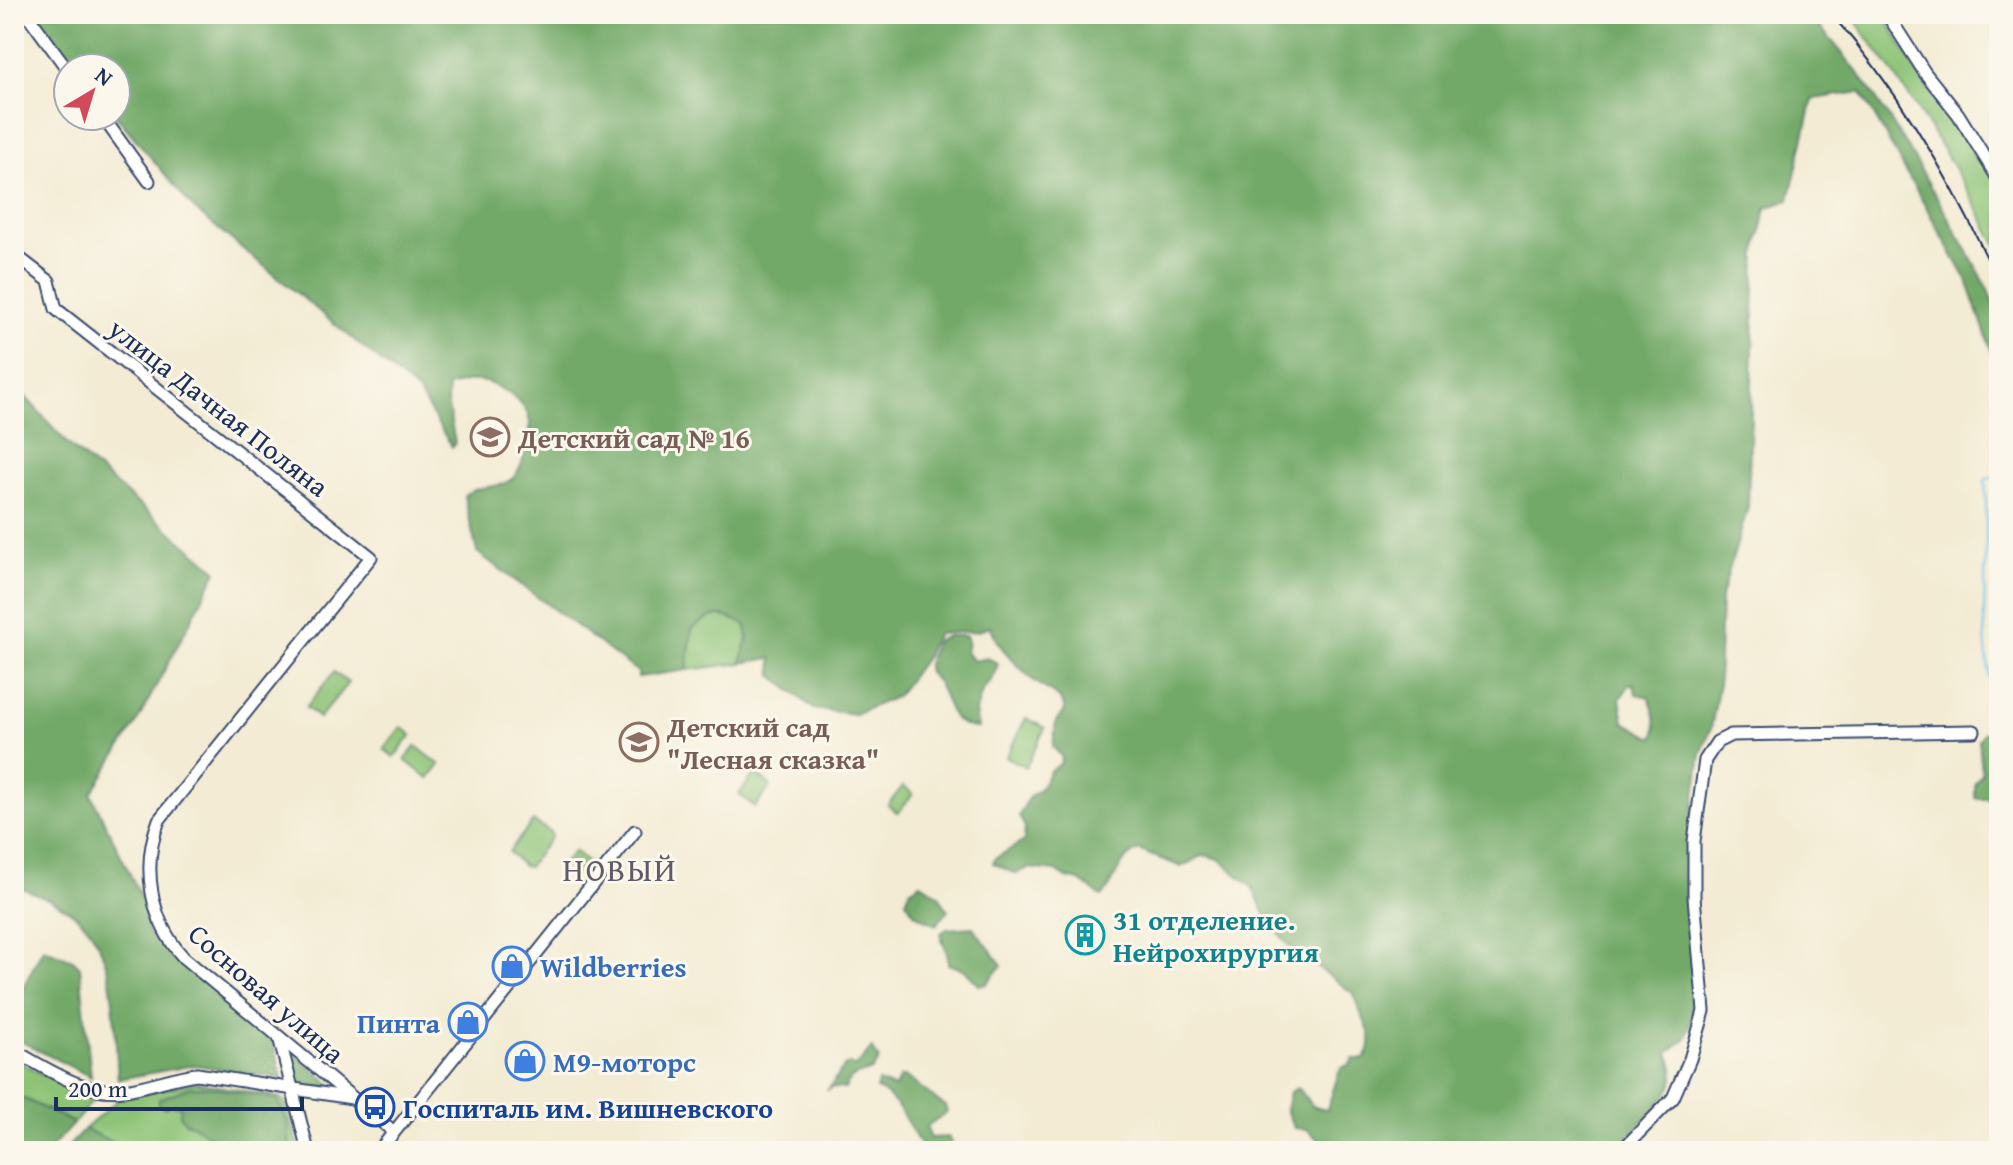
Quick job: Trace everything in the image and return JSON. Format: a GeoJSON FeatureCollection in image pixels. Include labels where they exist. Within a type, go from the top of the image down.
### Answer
{"type":"FeatureCollection","features":[{"type":"Feature","properties":{"kind":"street"},"geometry":{"type":"LineString","coordinates":[[27,14],[55,52]]}},
{"type":"Feature","properties":{"kind":"street"},"geometry":{"type":"LineString","coordinates":[[1887,14],[1925,73],[1958,114],[1999,180]]}},
{"type":"Feature","properties":{"kind":"street"},"geometry":{"type":"LineString","coordinates":[[114,132],[149,181]]}},
{"type":"Feature","properties":{"kind":"street","name":"улица Дачная Поляна"},"geometry":{"type":"LineString","coordinates":[[14,254],[49,281],[56,309],[371,557],[340,595]]}},
{"type":"Feature","properties":{"kind":"street","name":"Сосновая улица"},"geometry":{"type":"LineString","coordinates":[[340,595],[159,820],[152,843],[151,884],[164,933],[171,944],[394,1132]]}},
{"type":"Feature","properties":{"kind":"street"},"geometry":{"type":"LineString","coordinates":[[1621,1151],[1673,1098],[1690,1059],[1704,1011],[1693,867],[1697,817],[1709,750],[1731,735],[1974,731]]}},
{"type":"Feature","properties":{"kind":"street"},"geometry":{"type":"LineString","coordinates":[[379,1151],[635,831]]}},
{"type":"Feature","properties":{"kind":"street"},"geometry":{"type":"LineString","coordinates":[[279,1037],[308,1151]]}},
{"type":"Feature","properties":{"kind":"street"},"geometry":{"type":"LineString","coordinates":[[14,1051],[75,1084],[91,1089],[125,1090],[197,1074],[352,1098]]}},
{"type":"Feature","properties":{"kind":"green space"},"geometry":{"type":"Polygon","coordinates":[[[31,14],[1807,14],[1849,61],[1885,112],[1978,270],[1999,324],[1999,373],[1967,280],[1861,92],[1813,99],[1789,200],[1766,208],[1756,254],[1748,507],[1721,597],[1718,688],[1711,729],[1701,754],[1686,859],[1693,965],[1692,1017],[1686,1038],[1668,1053],[1674,1072],[1672,1084],[1655,1109],[1614,1151],[1330,1151],[1307,1129],[1294,1128],[1286,1110],[1290,1092],[1298,1088],[1311,1105],[1327,1110],[1340,1069],[1353,1059],[1365,1059],[1370,1041],[1367,1026],[1354,994],[1289,946],[1267,918],[1252,887],[1219,859],[1204,855],[1181,867],[1139,850],[1122,864],[1102,897],[1080,881],[1056,871],[1029,868],[1017,873],[993,863],[1024,841],[1025,827],[1019,816],[1029,797],[1040,789],[1050,771],[1060,764],[1062,757],[1053,747],[1056,721],[1065,711],[1057,697],[1033,680],[1008,655],[990,626],[978,631],[937,634],[924,659],[896,697],[855,714],[814,709],[773,676],[772,658],[741,663],[748,638],[746,625],[724,616],[706,619],[692,629],[687,670],[638,677],[638,672],[477,552],[464,496],[509,481],[522,464],[530,424],[516,399],[498,387],[480,381],[448,387],[447,401],[455,443],[452,447],[418,392],[194,209],[129,132],[132,132],[132,52],[63,52],[31,14]],[[1630,684],[1620,699],[1624,722],[1653,738],[1656,724],[1651,702],[1649,697],[1636,694],[1634,684],[1630,684]]]}},
{"type":"Feature","properties":{"kind":"green space"},"geometry":{"type":"Polygon","coordinates":[[[1850,14],[1884,14],[1920,78],[1933,96],[1954,113],[1999,187],[1999,250],[1930,129],[1850,14]]]}},
{"type":"Feature","properties":{"kind":"green space"},"geometry":{"type":"Polygon","coordinates":[[[14,384],[67,443],[217,571],[136,724],[91,794],[144,903],[148,933],[273,1039],[282,1078],[195,1065],[118,1079],[112,994],[102,952],[93,934],[65,908],[14,885],[14,384]]]}},
{"type":"Feature","properties":{"kind":"green space"},"geometry":{"type":"Polygon","coordinates":[[[725,615],[746,625],[748,638],[741,663],[687,670],[692,629],[707,616],[725,615]]]}},
{"type":"Feature","properties":{"kind":"green space"},"geometry":{"type":"Polygon","coordinates":[[[948,636],[966,636],[966,653],[974,661],[987,658],[998,663],[975,711],[978,728],[968,727],[955,718],[928,671],[928,660],[936,641],[948,636]]]}},
{"type":"Feature","properties":{"kind":"green space"},"geometry":{"type":"Polygon","coordinates":[[[334,672],[348,683],[319,718],[306,707],[334,672]]]}},
{"type":"Feature","properties":{"kind":"green space"},"geometry":{"type":"Polygon","coordinates":[[[1026,718],[1045,728],[1026,767],[1006,757],[1026,718]]]}},
{"type":"Feature","properties":{"kind":"green space"},"geometry":{"type":"Polygon","coordinates":[[[401,727],[412,735],[394,757],[384,749],[401,727]]]}},
{"type":"Feature","properties":{"kind":"green space"},"geometry":{"type":"Polygon","coordinates":[[[1984,732],[1999,733],[1999,798],[1975,798],[1975,783],[1982,773],[1979,740],[1984,732]]]}},
{"type":"Feature","properties":{"kind":"green space"},"geometry":{"type":"Polygon","coordinates":[[[416,746],[440,765],[429,779],[405,760],[416,746]]]}},
{"type":"Feature","properties":{"kind":"green space"},"geometry":{"type":"Polygon","coordinates":[[[755,773],[771,786],[755,807],[739,794],[755,773]]]}},
{"type":"Feature","properties":{"kind":"green space"},"geometry":{"type":"Polygon","coordinates":[[[903,786],[913,794],[898,813],[888,805],[903,786]]]}},
{"type":"Feature","properties":{"kind":"green space"},"geometry":{"type":"Polygon","coordinates":[[[533,821],[552,836],[528,867],[509,852],[533,821]]]}},
{"type":"Feature","properties":{"kind":"green space"},"geometry":{"type":"Polygon","coordinates":[[[574,851],[593,866],[582,879],[563,864],[574,851]]]}},
{"type":"Feature","properties":{"kind":"green space"},"geometry":{"type":"Polygon","coordinates":[[[921,883],[938,894],[948,911],[936,925],[915,914],[906,901],[910,890],[921,883]]]}},
{"type":"Feature","properties":{"kind":"green space"},"geometry":{"type":"Polygon","coordinates":[[[973,927],[1002,965],[986,984],[979,985],[965,970],[948,964],[941,937],[947,929],[973,927]]]}},
{"type":"Feature","properties":{"kind":"green space"},"geometry":{"type":"Polygon","coordinates":[[[43,948],[73,960],[80,967],[91,1077],[14,1038],[14,1005],[43,948]]]}},
{"type":"Feature","properties":{"kind":"green space"},"geometry":{"type":"Polygon","coordinates":[[[285,1046],[338,1090],[298,1083],[285,1046]]]}},
{"type":"Feature","properties":{"kind":"green space"},"geometry":{"type":"Polygon","coordinates":[[[872,1048],[879,1060],[872,1070],[852,1078],[845,1089],[832,1087],[827,1091],[844,1067],[849,1064],[856,1067],[872,1048]]]}},
{"type":"Feature","properties":{"kind":"green space"},"geometry":{"type":"Polygon","coordinates":[[[14,1059],[95,1098],[74,1123],[14,1094],[14,1059]]]}},
{"type":"Feature","properties":{"kind":"green space"},"geometry":{"type":"Polygon","coordinates":[[[900,1077],[906,1077],[945,1106],[947,1112],[927,1126],[930,1138],[948,1137],[952,1142],[949,1151],[924,1151],[897,1106],[876,1089],[878,1082],[895,1088],[900,1077]]]}},
{"type":"Feature","properties":{"kind":"green space"},"geometry":{"type":"Polygon","coordinates":[[[196,1082],[279,1097],[286,1104],[300,1151],[290,1151],[288,1123],[269,1097],[243,1094],[172,1105],[181,1107],[198,1127],[219,1141],[236,1147],[267,1151],[130,1151],[85,1129],[120,1098],[196,1082]]]}},
{"type":"Feature","properties":{"kind":"green space"},"geometry":{"type":"Polygon","coordinates":[[[191,1087],[209,1087],[277,1099],[288,1123],[290,1151],[232,1146],[215,1140],[185,1122],[180,1115],[181,1107],[172,1105],[164,1108],[159,1104],[159,1099],[191,1087]]]}},
{"type":"Feature","properties":{"kind":"green space"},"geometry":{"type":"Polygon","coordinates":[[[14,1094],[74,1123],[48,1151],[14,1151],[14,1094]]]}},
{"type":"Feature","properties":{"kind":"green space"},"geometry":{"type":"Polygon","coordinates":[[[85,1129],[130,1151],[64,1151],[85,1129]]]}},
{"type":"Feature","properties":{"kind":"waterway"},"geometry":{"type":"LineString","coordinates":[[1999,318],[1994,322],[1999,349]]}},
{"type":"Feature","properties":{"kind":"waterway"},"geometry":{"type":"LineString","coordinates":[[1999,477],[1985,479],[1984,615],[1999,769]]}},
{"type":"Feature","properties":{"kind":"railway"},"geometry":{"type":"LineString","coordinates":[[1831,14],[1881,76],[1926,143],[1965,212],[1999,284]]}},
{"type":"Feature","properties":{"kind":"place","name":"Детский сад № 16"},"geometry":{"type":"Point","coordinates":[490,437]}},
{"type":"Feature","properties":{"kind":"place","name":"Детский сад \"Лесная сказка\""},"geometry":{"type":"Point","coordinates":[639,742]}},
{"type":"Feature","properties":{"kind":"place","name":"31 отделение. Нейрохирургия"},"geometry":{"type":"Point","coordinates":[1085,935]}},
{"type":"Feature","properties":{"kind":"place","name":"Wildberries"},"geometry":{"type":"Point","coordinates":[512,966]}},
{"type":"Feature","properties":{"kind":"place","name":"Пинта"},"geometry":{"type":"Point","coordinates":[468,1022]}},
{"type":"Feature","properties":{"kind":"place","name":"М9-моторс"},"geometry":{"type":"Point","coordinates":[525,1061]}},
{"type":"Feature","properties":{"kind":"place","name":"Госпиталь им. Вишневского"},"geometry":{"type":"Point","coordinates":[375,1107]}},
{"type":"Feature","properties":{"kind":"district","name":"НОВЫЙ"},"geometry":{"type":"Point","coordinates":[620,869]}}]}
